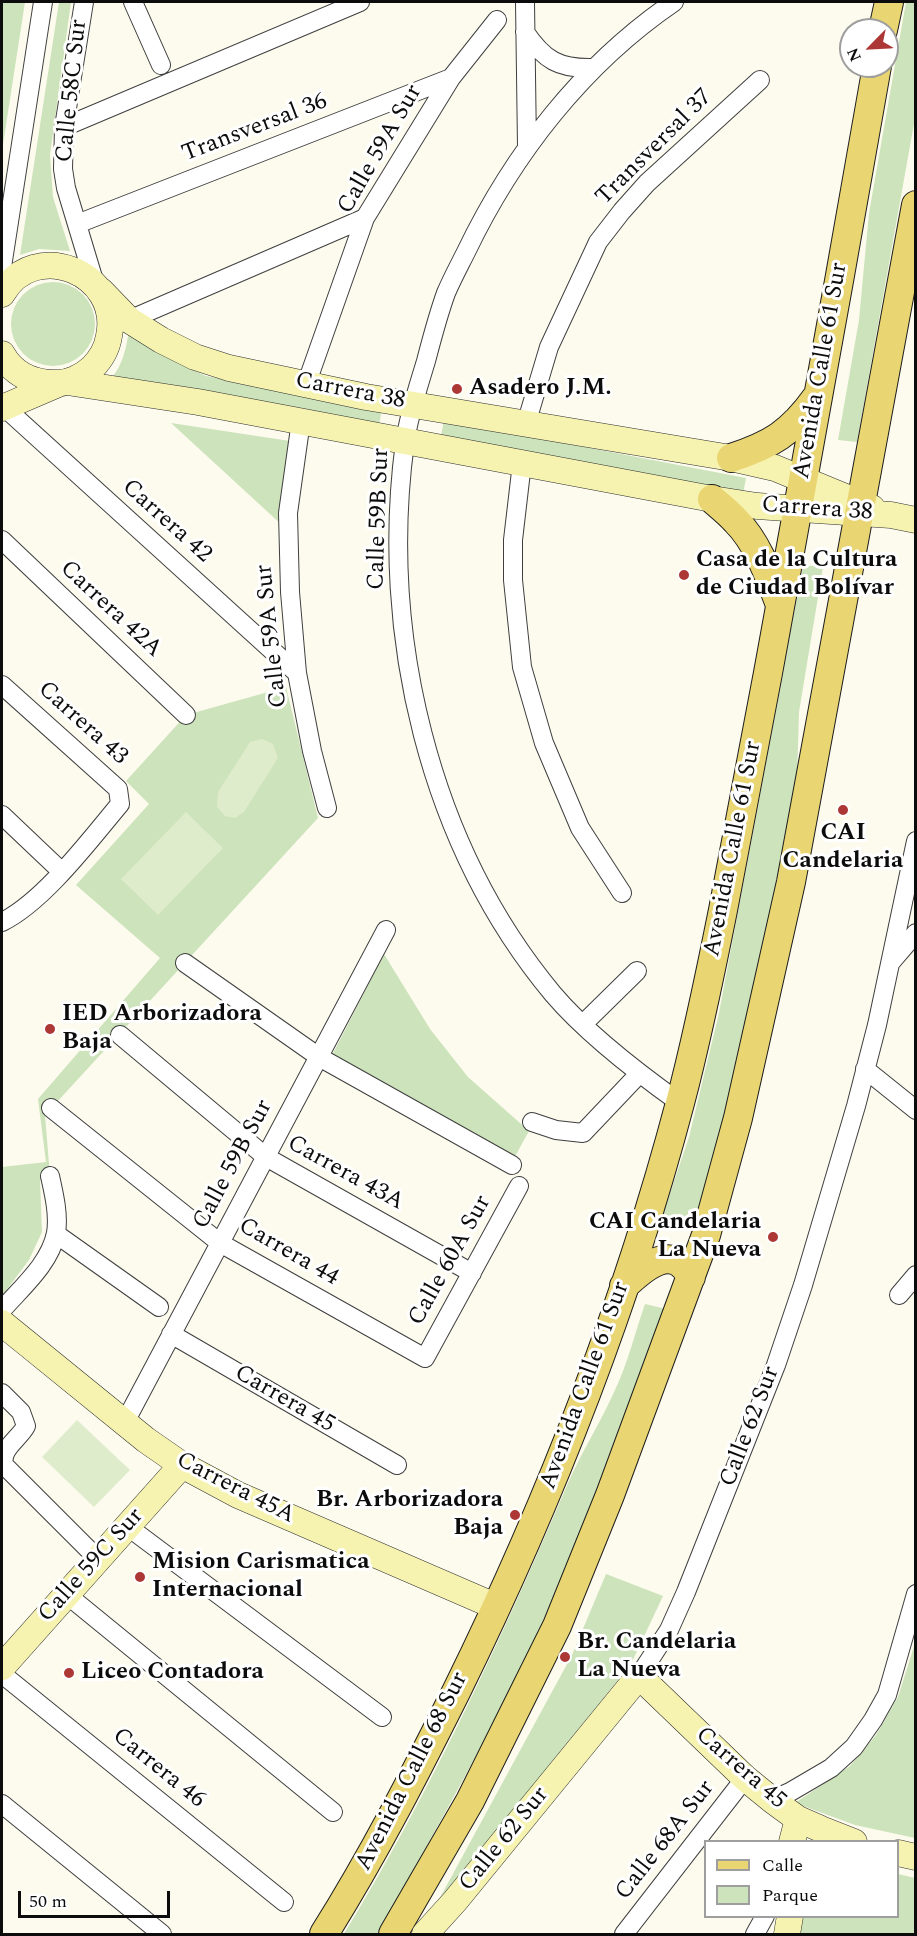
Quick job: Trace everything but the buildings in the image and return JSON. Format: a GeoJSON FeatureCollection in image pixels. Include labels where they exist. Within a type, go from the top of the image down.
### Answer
{"type":"FeatureCollection","features":[{"type":"Feature","properties":{"kind":"main road"},"geometry":{"type":"LineString","coordinates":[[886,18],[889,2]]}},
{"type":"Feature","properties":{"kind":"main road","name":"Avenida Calle 61 Sur"},"geometry":{"type":"LineString","coordinates":[[497,1607],[569,1440],[604,1345],[680,1103],[718,934],[875,78]]}},
{"type":"Feature","properties":{"kind":"main road"},"geometry":{"type":"LineString","coordinates":[[393,1935],[470,1801],[557,1626],[610,1495],[705,1235],[738,1118],[791,882],[915,205]]}},
{"type":"Feature","properties":{"kind":"main road"},"geometry":{"type":"LineString","coordinates":[[731,458],[759,449],[784,434],[804,415],[818,396]]}},
{"type":"Feature","properties":{"kind":"main road"},"geometry":{"type":"LineString","coordinates":[[711,499],[738,522],[754,546],[767,571],[780,605]]}},
{"type":"Feature","properties":{"kind":"main road"},"geometry":{"type":"LineString","coordinates":[[624,1286],[640,1270],[654,1262],[667,1259],[680,1262],[691,1277]]}},
{"type":"Feature","properties":{"kind":"main road","name":"Avenida Calle 68 Sur"},"geometry":{"type":"LineString","coordinates":[[324,1935],[350,1893],[412,1780],[497,1607]]}},
{"type":"Feature","properties":{"kind":"street","name":"Calle 58C Sur"},"geometry":{"type":"LineString","coordinates":[[2,267],[43,2]]}},
{"type":"Feature","properties":{"kind":"street","name":"Calle 58C Sur"},"geometry":{"type":"LineString","coordinates":[[84,2],[64,127],[63,169],[66,188],[98,287]]}},
{"type":"Feature","properties":{"kind":"street"},"geometry":{"type":"LineString","coordinates":[[133,2],[161,65]]}},
{"type":"Feature","properties":{"kind":"street"},"geometry":{"type":"LineString","coordinates":[[64,127],[360,2]]}},
{"type":"Feature","properties":{"kind":"street"},"geometry":{"type":"LineString","coordinates":[[525,2],[527,147]]}},
{"type":"Feature","properties":{"kind":"street"},"geometry":{"type":"LineString","coordinates":[[527,147],[593,68],[674,2]]}},
{"type":"Feature","properties":{"kind":"street","name":"Calle 59A Sur"},"geometry":{"type":"LineString","coordinates":[[306,385],[365,218],[451,78],[497,20]]}},
{"type":"Feature","properties":{"kind":"street"},"geometry":{"type":"LineString","coordinates":[[525,32],[548,58],[563,66],[593,68]]}},
{"type":"Feature","properties":{"kind":"street","name":"Transversal 36"},"geometry":{"type":"LineString","coordinates":[[77,224],[451,78]]}},
{"type":"Feature","properties":{"kind":"street","name":"Transversal 37"},"geometry":{"type":"LineString","coordinates":[[526,423],[549,347],[598,242],[647,183],[760,80]]}},
{"type":"Feature","properties":{"kind":"street","name":"Calle 59B Sur"},"geometry":{"type":"LineString","coordinates":[[527,147],[482,220],[447,292],[413,404],[406,440],[399,514],[403,625],[411,678],[424,738],[459,841],[482,889],[517,946],[555,996],[583,1024],[639,1074],[680,1103]]}},
{"type":"Feature","properties":{"kind":"street"},"geometry":{"type":"LineString","coordinates":[[129,320],[365,218]]}},
{"type":"Feature","properties":{"kind":"street","name":"Carrera 38"},"geometry":{"type":"LineString","coordinates":[[2,294],[15,278],[30,269],[47,265],[65,267],[81,273],[98,287],[129,320],[161,340],[195,357],[230,368],[306,385],[767,465],[803,479],[860,508],[915,520]]}},
{"type":"Feature","properties":{"kind":"street"},"geometry":{"type":"LineString","coordinates":[[3,408],[84,375],[98,362],[107,345],[111,327],[109,308],[98,287]]}},
{"type":"Feature","properties":{"kind":"street","name":"Carrera 38"},"geometry":{"type":"LineString","coordinates":[[2,354],[6,362],[21,375],[39,382],[62,383],[198,402],[711,499],[797,510],[860,508]]}},
{"type":"Feature","properties":{"kind":"street","name":"Carrera 42"},"geometry":{"type":"LineString","coordinates":[[3,408],[297,673]]}},
{"type":"Feature","properties":{"kind":"street","name":"Calle 59A Sur"},"geometry":{"type":"LineString","coordinates":[[301,421],[288,513],[290,592],[297,673],[312,751],[327,808]]}},
{"type":"Feature","properties":{"kind":"street"},"geometry":{"type":"LineString","coordinates":[[522,463],[514,530],[513,580],[522,667],[544,742],[580,828],[622,893]]}},
{"type":"Feature","properties":{"kind":"street","name":"Carrera 42A"},"geometry":{"type":"LineString","coordinates":[[2,540],[186,715]]}},
{"type":"Feature","properties":{"kind":"street","name":"Carrera 43"},"geometry":{"type":"LineString","coordinates":[[2,685],[118,789],[120,804],[62,872]]}},
{"type":"Feature","properties":{"kind":"street"},"geometry":{"type":"LineString","coordinates":[[2,815],[62,872],[28,904],[2,922]]}},
{"type":"Feature","properties":{"kind":"street","name":"Calle 62 Sur"},"geometry":{"type":"LineString","coordinates":[[425,1935],[639,1676],[669,1630],[684,1599],[776,1365],[825,1216],[865,1069],[915,841]]}},
{"type":"Feature","properties":{"kind":"street","name":"Calle 59B Sur"},"geometry":{"type":"LineString","coordinates":[[125,1422],[386,930]]}},
{"type":"Feature","properties":{"kind":"street"},"geometry":{"type":"LineString","coordinates":[[890,963],[915,933]]}},
{"type":"Feature","properties":{"kind":"street"},"geometry":{"type":"LineString","coordinates":[[185,963],[319,1057],[513,1166]]}},
{"type":"Feature","properties":{"kind":"street"},"geometry":{"type":"LineString","coordinates":[[583,1024],[637,971]]}},
{"type":"Feature","properties":{"kind":"street","name":"Carrera 43A"},"geometry":{"type":"LineString","coordinates":[[120,1035],[266,1157],[471,1273]]}},
{"type":"Feature","properties":{"kind":"street"},"geometry":{"type":"LineString","coordinates":[[865,1069],[915,1110]]}},
{"type":"Feature","properties":{"kind":"street"},"geometry":{"type":"LineString","coordinates":[[532,1122],[556,1130],[583,1133],[639,1074]]}},
{"type":"Feature","properties":{"kind":"street","name":"Carrera 44"},"geometry":{"type":"LineString","coordinates":[[51,1108],[220,1243],[425,1358]]}},
{"type":"Feature","properties":{"kind":"street"},"geometry":{"type":"LineString","coordinates":[[2,1310],[43,1263],[56,1234],[56,1202],[50,1176]]}},
{"type":"Feature","properties":{"kind":"street","name":"Calle 60A Sur"},"geometry":{"type":"LineString","coordinates":[[425,1358],[519,1186]]}},
{"type":"Feature","properties":{"kind":"street"},"geometry":{"type":"LineString","coordinates":[[56,1234],[159,1307]]}},
{"type":"Feature","properties":{"kind":"street"},"geometry":{"type":"LineString","coordinates":[[899,1295],[915,1275]]}},
{"type":"Feature","properties":{"kind":"street","name":"Carrera 45A"},"geometry":{"type":"LineString","coordinates":[[2,1323],[182,1465],[238,1495],[497,1607]]}},
{"type":"Feature","properties":{"kind":"street","name":"Carrera 45"},"geometry":{"type":"LineString","coordinates":[[171,1334],[397,1465]]}},
{"type":"Feature","properties":{"kind":"street"},"geometry":{"type":"LineString","coordinates":[[2,1393],[21,1412],[26,1426],[4,1453],[2,1459],[4,1465],[98,1559]]}},
{"type":"Feature","properties":{"kind":"street","name":"Calle 59C Sur"},"geometry":{"type":"LineString","coordinates":[[2,1667],[182,1465]]}},
{"type":"Feature","properties":{"kind":"street"},"geometry":{"type":"LineString","coordinates":[[127,1526],[382,1717]]}},
{"type":"Feature","properties":{"kind":"street"},"geometry":{"type":"LineString","coordinates":[[66,1594],[333,1812]]}},
{"type":"Feature","properties":{"kind":"street"},"geometry":{"type":"LineString","coordinates":[[772,1800],[831,1768],[849,1752],[873,1720],[887,1695],[915,1594]]}},
{"type":"Feature","properties":{"kind":"street","name":"Carrera 46"},"geometry":{"type":"LineString","coordinates":[[2,1674],[285,1902]]}},
{"type":"Feature","properties":{"kind":"street","name":"Carrera 45"},"geometry":{"type":"LineString","coordinates":[[639,1676],[772,1800],[795,1830],[820,1829],[849,1840]]}},
{"type":"Feature","properties":{"kind":"street","name":"Calle 68A Sur"},"geometry":{"type":"LineString","coordinates":[[624,1935],[746,1778]]}},
{"type":"Feature","properties":{"kind":"street"},"geometry":{"type":"LineString","coordinates":[[2,1804],[162,1935]]}},
{"type":"Feature","properties":{"kind":"street"},"geometry":{"type":"LineString","coordinates":[[899,1853],[915,1857]]}},
{"type":"Feature","properties":{"kind":"street"},"geometry":{"type":"LineString","coordinates":[[755,1935],[764,1918]]}},
{"type":"Feature","properties":{"kind":"street"},"geometry":{"type":"LineString","coordinates":[[787,1935],[790,1918]]}},
{"type":"Feature","properties":{"kind":"green space"},"geometry":{"type":"Polygon","coordinates":[[[2,2],[25,2],[2,151],[2,2]]]}},
{"type":"Feature","properties":{"kind":"green space"},"geometry":{"type":"Polygon","coordinates":[[[59,2],[71,2],[50,155],[53,197],[70,251],[39,249],[20,255],[59,2]]]}},
{"type":"Feature","properties":{"kind":"green space"},"geometry":{"type":"Polygon","coordinates":[[[906,2],[915,2],[915,118],[857,442],[838,440],[859,320],[869,213],[893,78],[899,78],[899,42],[906,2]]]}},
{"type":"Feature","properties":{"kind":"green space"},"geometry":{"type":"Polygon","coordinates":[[[53,282],[69,285],[83,294],[92,308],[95,324],[92,340],[83,354],[69,363],[53,366],[37,363],[23,354],[14,340],[11,324],[14,308],[23,294],[37,285],[53,282]]]}},
{"type":"Feature","properties":{"kind":"green space"},"geometry":{"type":"Polygon","coordinates":[[[129,330],[177,363],[206,376],[382,410],[379,424],[110,380],[121,363],[129,330]]]}},
{"type":"Feature","properties":{"kind":"green space"},"geometry":{"type":"Polygon","coordinates":[[[444,420],[746,478],[743,494],[441,436],[444,420]]]}},
{"type":"Feature","properties":{"kind":"green space"},"geometry":{"type":"Polygon","coordinates":[[[171,423],[290,441],[283,526],[171,423]]]}},
{"type":"Feature","properties":{"kind":"green space"},"geometry":{"type":"Polygon","coordinates":[[[803,565],[823,567],[799,712],[797,779],[750,1018],[720,1138],[695,1224],[662,1217],[689,1137],[719,1013],[803,565]]]}},
{"type":"Feature","properties":{"kind":"green space"},"geometry":{"type":"Polygon","coordinates":[[[286,687],[318,818],[45,1115],[50,1176],[40,1180],[42,1232],[29,1260],[2,1296],[2,1167],[46,1162],[38,1099],[160,958],[76,885],[149,804],[126,781],[186,715],[286,687]]]}},
{"type":"Feature","properties":{"kind":"green space"},"geometry":{"type":"Polygon","coordinates":[[[262,739],[273,744],[278,758],[244,812],[235,818],[225,816],[217,807],[218,792],[250,742],[262,739]]]}},
{"type":"Feature","properties":{"kind":"green space"},"geometry":{"type":"Polygon","coordinates":[[[186,812],[223,848],[158,915],[121,879],[186,812]]]}},
{"type":"Feature","properties":{"kind":"green space"},"geometry":{"type":"Polygon","coordinates":[[[384,954],[430,1029],[468,1077],[529,1131],[507,1171],[324,1071],[384,954]]]}},
{"type":"Feature","properties":{"kind":"green space"},"geometry":{"type":"Polygon","coordinates":[[[645,1304],[666,1309],[592,1506],[524,1661],[463,1780],[377,1934],[344,1934],[406,1825],[464,1713],[573,1471],[620,1380],[645,1304]]]}},
{"type":"Feature","properties":{"kind":"green space"},"geometry":{"type":"Polygon","coordinates":[[[77,1420],[130,1470],[94,1507],[42,1457],[77,1420]]]}},
{"type":"Feature","properties":{"kind":"green space"},"geometry":{"type":"Polygon","coordinates":[[[606,1574],[663,1596],[631,1664],[436,1905],[572,1655],[606,1574]]]}},
{"type":"Feature","properties":{"kind":"green space"},"geometry":{"type":"Polygon","coordinates":[[[915,1643],[915,1838],[855,1825],[795,1803],[850,1766],[876,1735],[898,1697],[915,1643]]]}},
{"type":"Feature","properties":{"kind":"green space"},"geometry":{"type":"Polygon","coordinates":[[[899,1874],[915,1878],[915,1934],[799,1934],[803,1918],[899,1918],[899,1874]]]}},
{"type":"Feature","properties":{"kind":"place","name":"Asadero J.M."},"geometry":{"type":"Point","coordinates":[457,389]}},
{"type":"Feature","properties":{"kind":"place","name":"Casa de la Cultura de Ciudad Bolívar"},"geometry":{"type":"Point","coordinates":[684,575]}},
{"type":"Feature","properties":{"kind":"place","name":"CAI Candelaria"},"geometry":{"type":"Point","coordinates":[843,810]}},
{"type":"Feature","properties":{"kind":"place","name":"IED Arborizadora Baja"},"geometry":{"type":"Point","coordinates":[50,1029]}},
{"type":"Feature","properties":{"kind":"place","name":"CAI Candelaria La Nueva"},"geometry":{"type":"Point","coordinates":[773,1237]}},
{"type":"Feature","properties":{"kind":"place","name":"Br. Arborizadora Baja"},"geometry":{"type":"Point","coordinates":[515,1515]}},
{"type":"Feature","properties":{"kind":"place","name":"Mision Carismatica Internacional"},"geometry":{"type":"Point","coordinates":[140,1577]}},
{"type":"Feature","properties":{"kind":"place","name":"Br. Candelaria La Nueva"},"geometry":{"type":"Point","coordinates":[565,1657]}},
{"type":"Feature","properties":{"kind":"place","name":"Liceo Contadora"},"geometry":{"type":"Point","coordinates":[69,1673]}}]}
